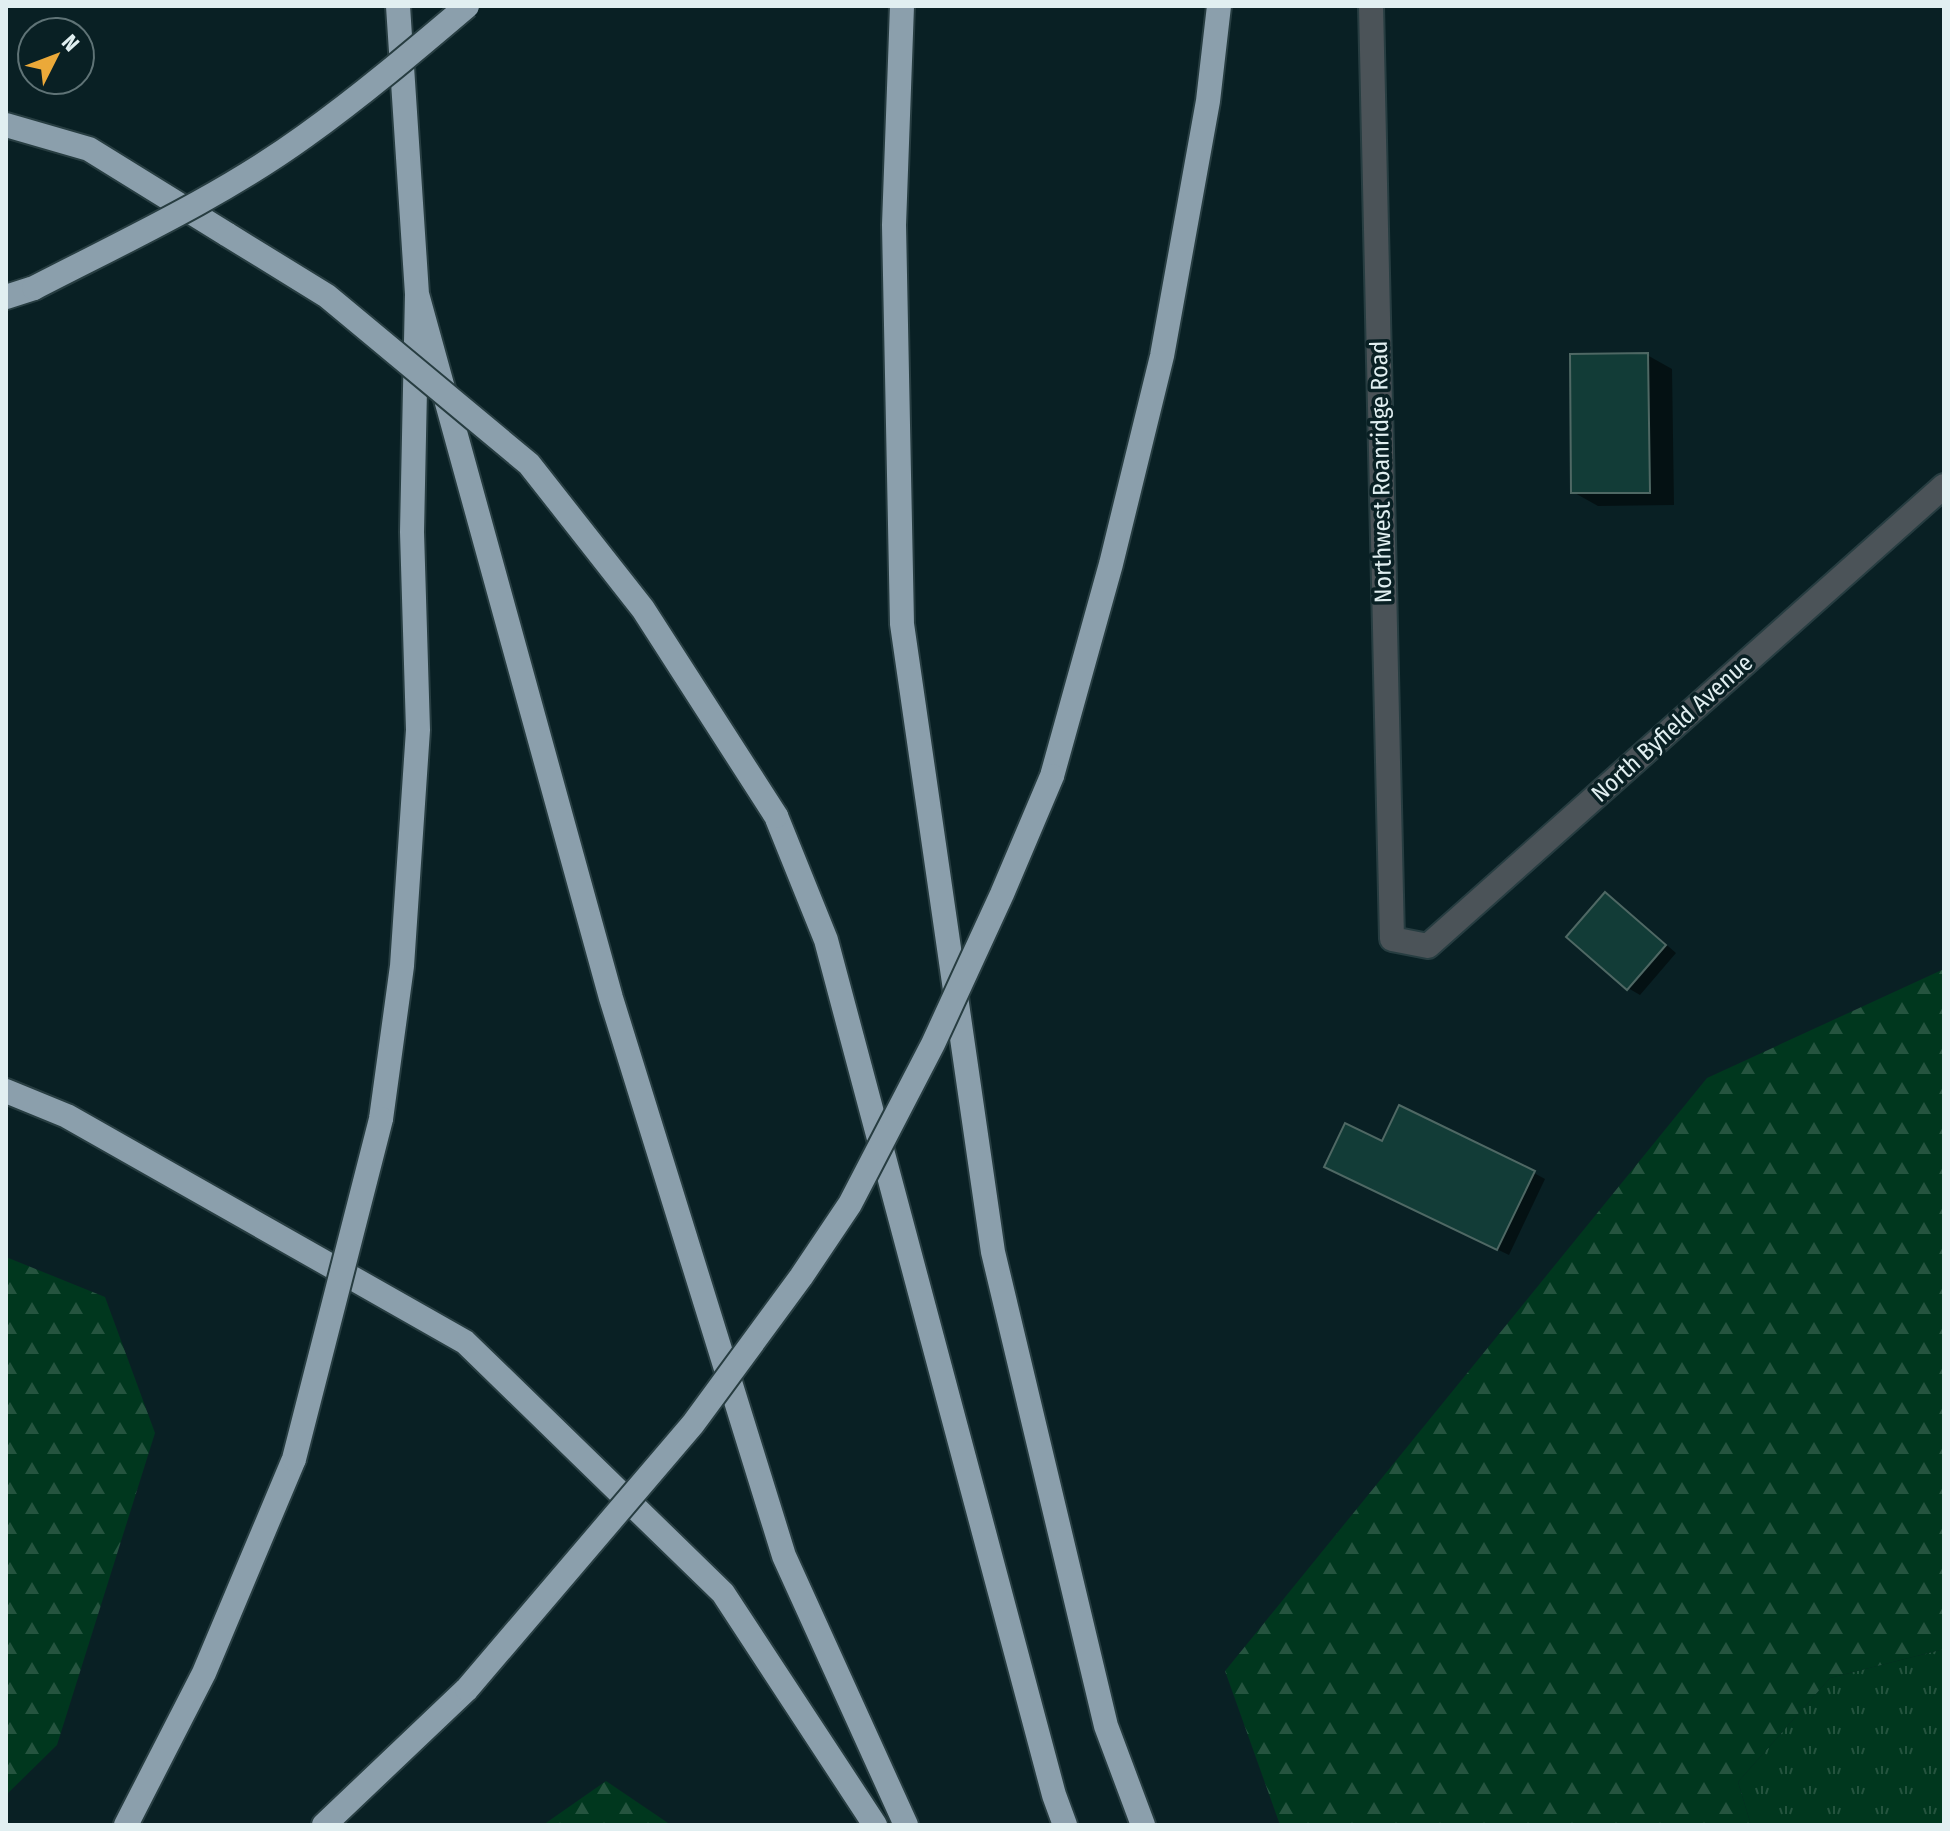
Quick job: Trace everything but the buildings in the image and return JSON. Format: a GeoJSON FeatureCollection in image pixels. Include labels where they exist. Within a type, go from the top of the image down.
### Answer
{"type":"FeatureCollection","features":[{"type":"Feature","properties":{"kind":"highway"},"geometry":{"type":"LineString","coordinates":[[126,1825],[204,1673],[294,1459],[381,1119],[402,966],[418,730],[412,532],[417,294],[398,6]]}},
{"type":"Feature","properties":{"kind":"highway"},"geometry":{"type":"LineString","coordinates":[[6,297],[34,288],[235,181],[304,137],[467,6]]}},
{"type":"Feature","properties":{"kind":"highway"},"geometry":{"type":"LineString","coordinates":[[902,6],[894,225],[902,624],[993,1252],[1106,1726],[1143,1825]]}},
{"type":"Feature","properties":{"kind":"highway"},"geometry":{"type":"LineString","coordinates":[[324,1825],[467,1689],[693,1424],[801,1277],[850,1204],[933,1044],[1052,776],[1111,564],[1162,356],[1208,101],[1219,6]]}},
{"type":"Feature","properties":{"kind":"highway"},"geometry":{"type":"LineString","coordinates":[[6,125],[89,149],[327,296],[529,464],[643,609],[776,816],[826,940],[1054,1795],[1065,1825]]}},
{"type":"Feature","properties":{"kind":"highway"},"geometry":{"type":"LineString","coordinates":[[417,294],[611,998],[784,1556],[906,1825]]}},
{"type":"Feature","properties":{"kind":"highway"},"geometry":{"type":"LineString","coordinates":[[6,1091],[67,1116],[465,1342],[723,1593],[875,1825]]}},
{"type":"Feature","properties":{"kind":"street","name":"Northwest Roanridge Road"},"geometry":{"type":"LineString","coordinates":[[1371,6],[1392,939]]}},
{"type":"Feature","properties":{"kind":"street","name":"North Byfield Avenue"},"geometry":{"type":"LineString","coordinates":[[1392,939],[1428,946],[1944,486]]}},
{"type":"Feature","properties":{"kind":"green space"},"geometry":{"type":"Polygon","coordinates":[[[1944,969],[1944,1649],[1830,1678],[1738,1782],[1751,1825],[1280,1825],[1225,1671],[1707,1078],[1944,969]]]}},
{"type":"Feature","properties":{"kind":"green space"},"geometry":{"type":"Polygon","coordinates":[[[6,1257],[105,1297],[155,1433],[57,1745],[6,1795],[6,1257]]]}},
{"type":"Feature","properties":{"kind":"green space"},"geometry":{"type":"Polygon","coordinates":[[[1944,1649],[1944,1825],[1751,1825],[1738,1782],[1830,1678],[1944,1649]]]}},
{"type":"Feature","properties":{"kind":"green space"},"geometry":{"type":"Polygon","coordinates":[[[606,1781],[671,1825],[543,1825],[606,1781]]]}}]}
